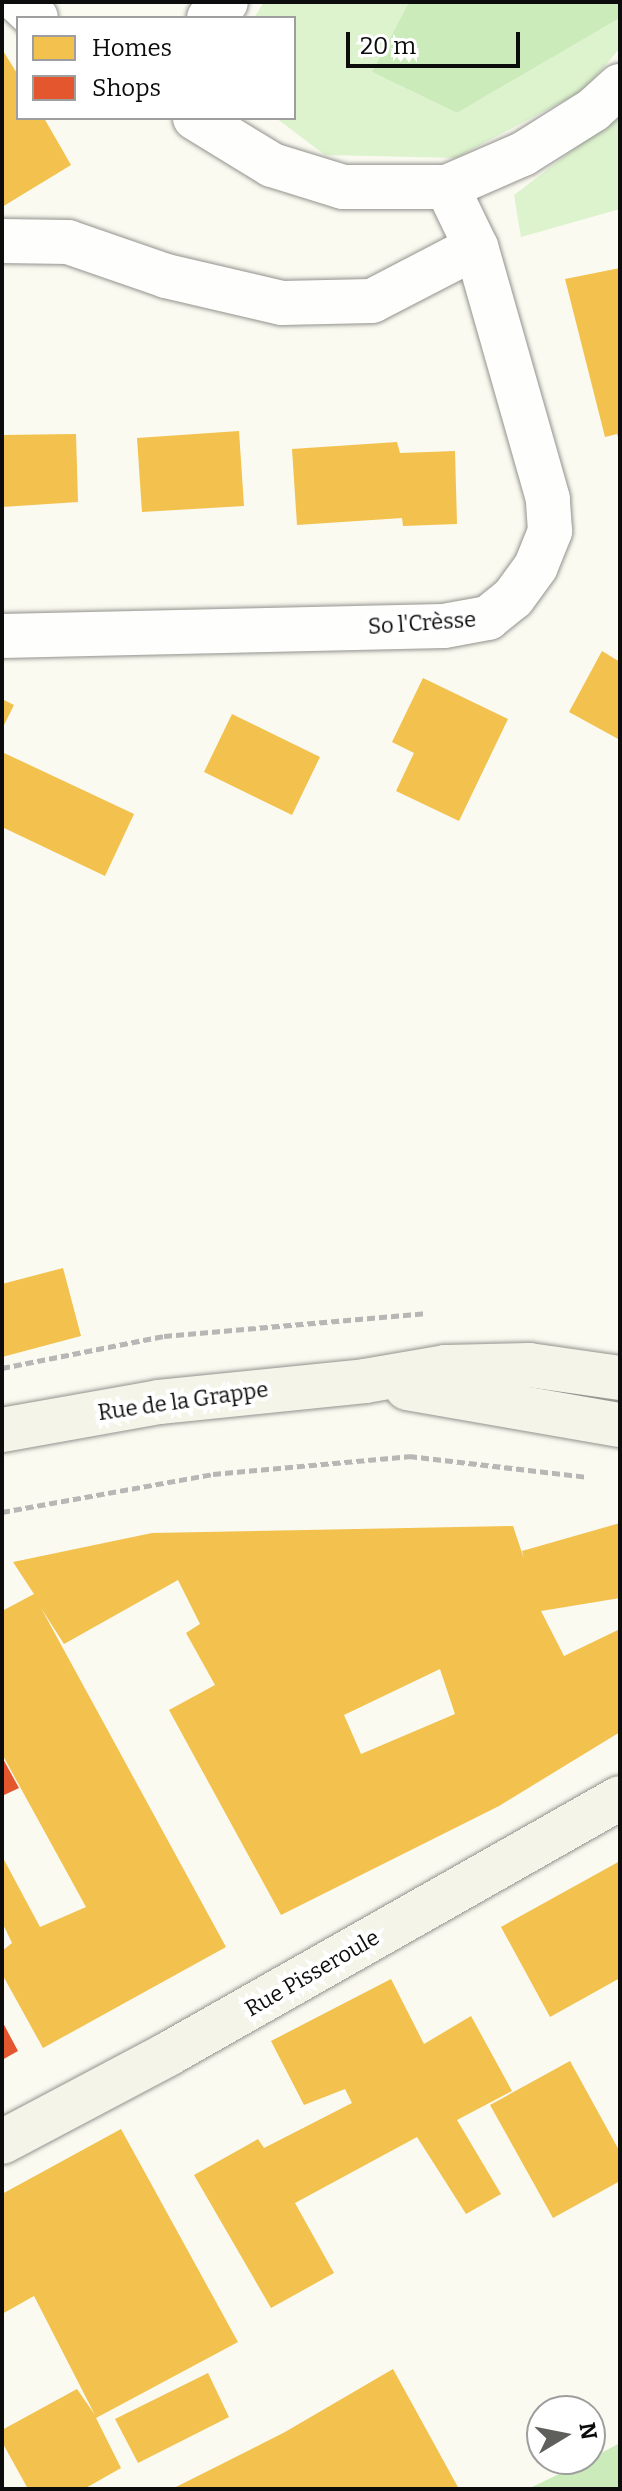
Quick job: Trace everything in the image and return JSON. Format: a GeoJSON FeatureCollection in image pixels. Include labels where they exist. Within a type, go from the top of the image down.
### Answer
{"type":"FeatureCollection","features":[{"type":"Feature","properties":{"kind":"main road","name":"Rue de la Grappe"},"geometry":{"type":"LineString","coordinates":[[2,1430],[159,1402],[365,1381],[445,1367],[529,1365],[620,1378]]}},
{"type":"Feature","properties":{"kind":"main road","name":"Rue de la Grappe"},"geometry":{"type":"LineString","coordinates":[[365,1381],[620,1425]]}},
{"type":"Feature","properties":{"kind":"main road","name":"Rue Pisseroule"},"geometry":{"type":"LineString","coordinates":[[2,2142],[168,2054],[620,1798]]}},
{"type":"Feature","properties":{"kind":"street"},"geometry":{"type":"LineString","coordinates":[[19,2],[34,16]]}},
{"type":"Feature","properties":{"kind":"street"},"geometry":{"type":"LineString","coordinates":[[211,16],[226,2]]}},
{"type":"Feature","properties":{"kind":"street"},"geometry":{"type":"LineString","coordinates":[[198,120],[272,165],[343,187],[447,187],[523,154],[593,110],[620,86]]}},
{"type":"Feature","properties":{"kind":"street","name":"So l'Crèsse"},"geometry":{"type":"LineString","coordinates":[[2,636],[444,626],[488,618],[513,598],[536,566],[550,531],[548,499],[476,247],[447,187]]}},
{"type":"Feature","properties":{"kind":"street"},"geometry":{"type":"LineString","coordinates":[[2,241],[68,242],[166,276],[282,303],[372,301],[476,247]]}},
{"type":"Feature","properties":{"kind":"path"},"geometry":{"type":"LineString","coordinates":[[2,1368],[164,1336],[434,1313]]}},
{"type":"Feature","properties":{"kind":"path"},"geometry":{"type":"LineString","coordinates":[[2,1512],[213,1474],[409,1456],[604,1479]]}},
{"type":"Feature","properties":{"kind":"green space"},"geometry":{"type":"Polygon","coordinates":[[[264,2],[409,2],[372,72],[457,113],[620,18],[620,48],[584,90],[456,158],[325,155],[279,120],[296,120],[296,16],[255,16],[264,2]]]}},
{"type":"Feature","properties":{"kind":"green space"},"geometry":{"type":"Polygon","coordinates":[[[409,2],[620,2],[620,18],[457,113],[372,72],[409,2]]]}},
{"type":"Feature","properties":{"kind":"green space"},"geometry":{"type":"Polygon","coordinates":[[[620,114],[620,209],[521,237],[514,195],[620,114]]]}},
{"type":"Feature","properties":{"kind":"green space"},"geometry":{"type":"Polygon","coordinates":[[[620,2443],[620,2489],[528,2489],[557,2475],[606,2475],[606,2450],[620,2443]]]}},
{"type":"Feature","properties":{"kind":"building: Homes"},"geometry":{"type":"Polygon","coordinates":[[[2,49],[16,72],[16,120],[45,120],[71,165],[2,207],[2,49]]]}},
{"type":"Feature","properties":{"kind":"building: Homes"},"geometry":{"type":"Polygon","coordinates":[[[620,268],[619,440],[617,434],[605,437],[565,279],[620,268]]]}},
{"type":"Feature","properties":{"kind":"building: Homes"},"geometry":{"type":"Polygon","coordinates":[[[239,431],[244,506],[142,512],[137,438],[239,431]]]}},
{"type":"Feature","properties":{"kind":"building: Homes"},"geometry":{"type":"Polygon","coordinates":[[[76,434],[78,502],[2,507],[2,435],[76,434]]]}},
{"type":"Feature","properties":{"kind":"building: Homes"},"geometry":{"type":"Polygon","coordinates":[[[397,442],[400,453],[455,451],[457,524],[403,526],[402,518],[297,525],[292,449],[397,442]]]}},
{"type":"Feature","properties":{"kind":"building: Homes"},"geometry":{"type":"Polygon","coordinates":[[[602,651],[620,662],[620,740],[569,712],[602,651]]]}},
{"type":"Feature","properties":{"kind":"building: Homes"},"geometry":{"type":"Polygon","coordinates":[[[423,678],[508,719],[459,821],[396,791],[414,753],[392,742],[423,678]]]}},
{"type":"Feature","properties":{"kind":"building: Homes"},"geometry":{"type":"Polygon","coordinates":[[[2,699],[14,705],[2,729],[2,699]]]}},
{"type":"Feature","properties":{"kind":"building: Homes"},"geometry":{"type":"Polygon","coordinates":[[[232,714],[320,757],[292,815],[204,772],[232,714]]]}},
{"type":"Feature","properties":{"kind":"building: Homes"},"geometry":{"type":"Polygon","coordinates":[[[2,752],[134,814],[105,876],[2,827],[2,752]]]}},
{"type":"Feature","properties":{"kind":"building: Homes"},"geometry":{"type":"Polygon","coordinates":[[[63,1268],[81,1336],[2,1357],[2,1284],[63,1268]]]}},
{"type":"Feature","properties":{"kind":"building: Homes"},"geometry":{"type":"Polygon","coordinates":[[[620,1523],[620,1598],[541,1611],[564,1656],[620,1629],[620,1732],[499,1806],[281,1915],[169,1710],[215,1685],[186,1633],[200,1624],[178,1580],[64,1644],[41,1608],[226,1947],[43,2048],[2,1974],[2,1951],[12,1943],[2,1922],[2,1856],[40,1927],[86,1907],[2,1754],[2,1611],[34,1594],[13,1562],[152,1533],[513,1526],[524,1559],[522,1551],[620,1523]],[[440,1669],[344,1715],[361,1754],[455,1714],[440,1669]]]}},
{"type":"Feature","properties":{"kind":"building: Homes"},"geometry":{"type":"Polygon","coordinates":[[[620,1861],[620,1978],[550,2017],[501,1927],[620,1861]]]}},
{"type":"Feature","properties":{"kind":"building: Homes"},"geometry":{"type":"Polygon","coordinates":[[[391,1979],[424,2044],[471,2016],[512,2091],[457,2120],[501,2194],[466,2214],[417,2137],[295,2203],[334,2273],[271,2308],[194,2175],[258,2139],[264,2148],[352,2103],[345,2089],[304,2105],[271,2041],[391,1979]]]}},
{"type":"Feature","properties":{"kind":"building: Homes"},"geometry":{"type":"Polygon","coordinates":[[[570,2061],[620,2152],[620,2181],[553,2218],[490,2105],[570,2061]]]}},
{"type":"Feature","properties":{"kind":"building: Homes"},"geometry":{"type":"Polygon","coordinates":[[[121,2129],[238,2342],[96,2418],[121,2468],[84,2489],[28,2489],[2,2442],[2,2430],[77,2389],[95,2415],[34,2296],[2,2314],[2,2194],[121,2129]]]}},
{"type":"Feature","properties":{"kind":"building: Homes"},"geometry":{"type":"Polygon","coordinates":[[[393,2369],[459,2489],[172,2489],[285,2432],[393,2369]]]}},
{"type":"Feature","properties":{"kind":"building: Homes"},"geometry":{"type":"Polygon","coordinates":[[[208,2373],[229,2417],[138,2463],[115,2419],[208,2373]]]}},
{"type":"Feature","properties":{"kind":"building: Shops"},"geometry":{"type":"Polygon","coordinates":[[[2,1757],[19,1788],[2,1796],[2,1757]]]}},
{"type":"Feature","properties":{"kind":"building: Shops"},"geometry":{"type":"Polygon","coordinates":[[[2,2021],[18,2051],[2,2060],[2,2021]]]}}]}
